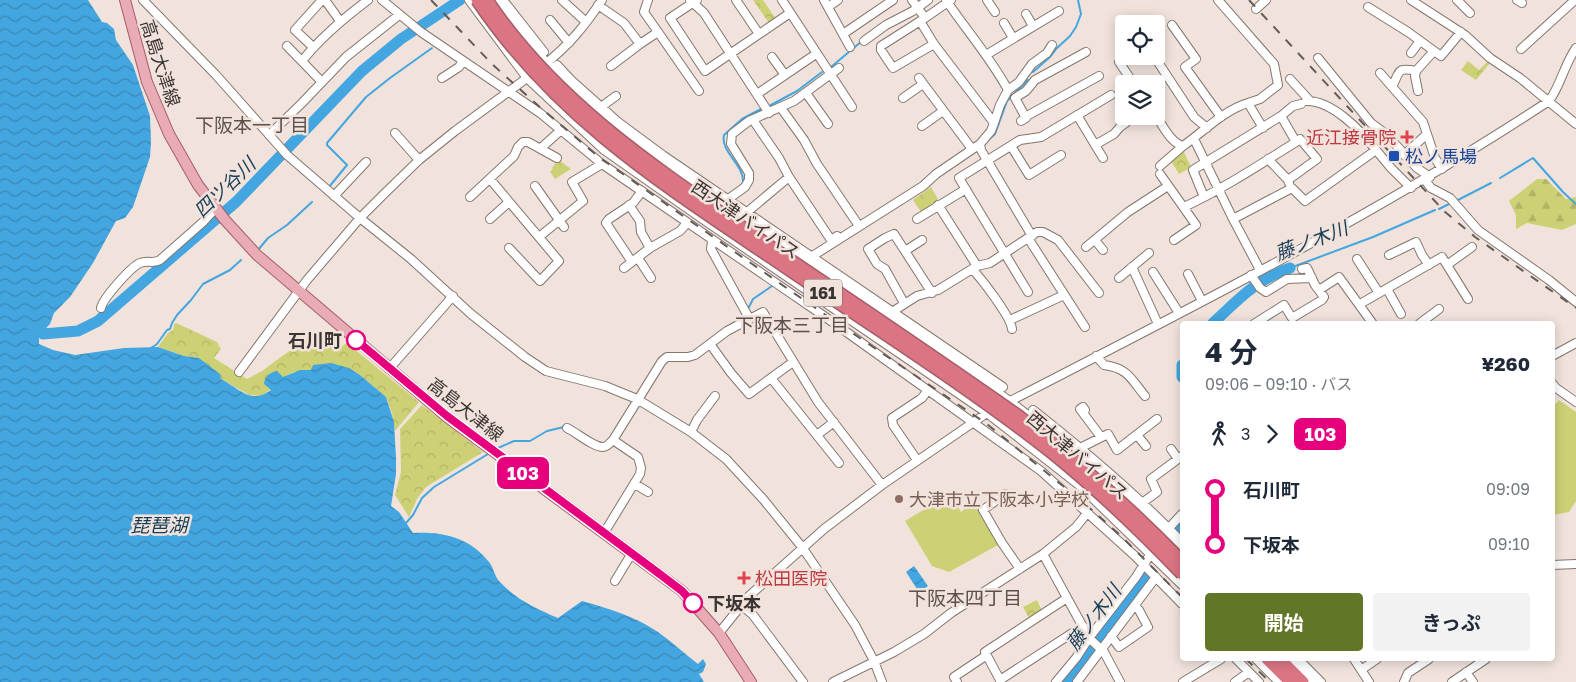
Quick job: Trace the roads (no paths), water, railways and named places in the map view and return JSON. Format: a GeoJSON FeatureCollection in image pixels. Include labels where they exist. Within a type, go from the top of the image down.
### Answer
{"type":"FeatureCollection","features":[{"type":"Feature","properties":{"kind":"highway","name":"西大津バイパス"},"geometry":{"type":"LineString","coordinates":[[477,0],[506,40],[528,66],[570,110],[604,139],[664,184],[1014,424],[1094,489],[1180,572]]}},
{"type":"Feature","properties":{"kind":"highway","name":"西大津バイパス"},"geometry":{"type":"LineString","coordinates":[[487,0],[534,60],[563,91],[609,132],[692,193],[1020,417],[1100,482],[1180,558]]}},
{"type":"Feature","properties":{"kind":"highway"},"geometry":{"type":"LineString","coordinates":[[1269,661],[1290,682]]}},
{"type":"Feature","properties":{"kind":"highway"},"geometry":{"type":"LineString","coordinates":[[1290,661],[1303,682]]}},
{"type":"Feature","properties":{"kind":"main road","name":"高島大津線"},"geometry":{"type":"LineString","coordinates":[[125,0],[147,82],[157,109],[182,159],[224,220],[257,255],[453,422],[682,591],[719,633],[751,682]]}},
{"type":"Feature","properties":{"kind":"street"},"geometry":{"type":"LineString","coordinates":[[143,0],[216,75],[287,155],[411,259],[471,314],[525,358],[546,371],[605,386],[637,398],[691,432],[726,459],[742,475],[802,547],[855,625],[874,661],[882,682]]}},
{"type":"Feature","properties":{"kind":"street"},"geometry":{"type":"LineString","coordinates":[[313,47],[294,30],[324,0],[340,21]]}},
{"type":"Feature","properties":{"kind":"street"},"geometry":{"type":"LineString","coordinates":[[302,61],[313,47],[340,21],[368,0]]}},
{"type":"Feature","properties":{"kind":"street"},"geometry":{"type":"LineString","coordinates":[[382,0],[399,16],[421,32],[509,91],[602,164],[824,316],[1042,471],[1144,564],[1180,602]]}},
{"type":"Feature","properties":{"kind":"street"},"geometry":{"type":"LineString","coordinates":[[469,0],[528,78],[604,150],[987,413],[1079,485],[1180,583]]}},
{"type":"Feature","properties":{"kind":"street"},"geometry":{"type":"LineString","coordinates":[[495,0],[529,39],[544,52]]}},
{"type":"Feature","properties":{"kind":"street"},"geometry":{"type":"LineString","coordinates":[[503,0],[546,63],[569,82],[716,196],[988,381],[1010,401],[1055,429],[1080,448],[1100,467]]}},
{"type":"Feature","properties":{"kind":"street"},"geometry":{"type":"LineString","coordinates":[[562,0],[586,22]]}},
{"type":"Feature","properties":{"kind":"street"},"geometry":{"type":"LineString","coordinates":[[648,0],[644,12],[699,91]]}},
{"type":"Feature","properties":{"kind":"street"},"geometry":{"type":"LineString","coordinates":[[736,0],[759,34]]}},
{"type":"Feature","properties":{"kind":"street"},"geometry":{"type":"LineString","coordinates":[[782,0],[852,107]]}},
{"type":"Feature","properties":{"kind":"street"},"geometry":{"type":"LineString","coordinates":[[838,0],[826,4],[850,47]]}},
{"type":"Feature","properties":{"kind":"street"},"geometry":{"type":"LineString","coordinates":[[843,34],[893,0]]}},
{"type":"Feature","properties":{"kind":"street"},"geometry":{"type":"LineString","coordinates":[[912,0],[918,8],[934,44],[994,123]]}},
{"type":"Feature","properties":{"kind":"street"},"geometry":{"type":"LineString","coordinates":[[864,41],[886,25],[918,8],[928,0]]}},
{"type":"Feature","properties":{"kind":"street"},"geometry":{"type":"LineString","coordinates":[[987,0],[995,12]]}},
{"type":"Feature","properties":{"kind":"street"},"geometry":{"type":"LineString","coordinates":[[1174,240],[1196,225],[1168,186],[1160,170],[1183,146],[1221,117],[1240,106],[1260,99],[1278,85],[1274,64],[1218,0]]}},
{"type":"Feature","properties":{"kind":"street"},"geometry":{"type":"LineString","coordinates":[[1256,9],[1266,0]]}},
{"type":"Feature","properties":{"kind":"street"},"geometry":{"type":"LineString","coordinates":[[1411,0],[1422,2],[1461,32],[1490,58],[1549,101],[1576,124]]}},
{"type":"Feature","properties":{"kind":"street"},"geometry":{"type":"LineString","coordinates":[[1458,0],[1470,13]]}},
{"type":"Feature","properties":{"kind":"street"},"geometry":{"type":"LineString","coordinates":[[1521,48],[1575,0]]}},
{"type":"Feature","properties":{"kind":"street"},"geometry":{"type":"LineString","coordinates":[[769,113],[731,53],[704,13],[693,1],[670,18],[705,71],[731,53],[790,13]]}},
{"type":"Feature","properties":{"kind":"street"},"geometry":{"type":"LineString","coordinates":[[934,44],[893,68],[881,50],[881,46],[948,1],[997,69],[1008,90]]}},
{"type":"Feature","properties":{"kind":"street"},"geometry":{"type":"LineString","coordinates":[[243,370],[298,291],[360,218],[419,160],[561,52],[600,2],[624,23],[640,44]]}},
{"type":"Feature","properties":{"kind":"street"},"geometry":{"type":"LineString","coordinates":[[1368,7],[1441,56],[1461,32]]}},
{"type":"Feature","properties":{"kind":"street"},"geometry":{"type":"LineString","coordinates":[[986,55],[1059,11]]}},
{"type":"Feature","properties":{"kind":"street"},"geometry":{"type":"LineString","coordinates":[[1026,14],[1034,26]]}},
{"type":"Feature","properties":{"kind":"street"},"geometry":{"type":"LineString","coordinates":[[269,135],[346,57],[399,16]]}},
{"type":"Feature","properties":{"kind":"street"},"geometry":{"type":"LineString","coordinates":[[550,20],[569,43]]}},
{"type":"Feature","properties":{"kind":"street"},"geometry":{"type":"LineString","coordinates":[[1004,23],[1013,38]]}},
{"type":"Feature","properties":{"kind":"street"},"geometry":{"type":"LineString","coordinates":[[1172,25],[1196,59],[1185,67],[1221,117]]}},
{"type":"Feature","properties":{"kind":"street"},"geometry":{"type":"LineString","coordinates":[[611,66],[620,62],[640,44],[658,32]]}},
{"type":"Feature","properties":{"kind":"street"},"geometry":{"type":"LineString","coordinates":[[1412,53],[1420,41]]}},
{"type":"Feature","properties":{"kind":"street"},"geometry":{"type":"LineString","coordinates":[[947,162],[980,144],[991,131],[1000,104],[1008,90],[1019,82],[1038,58],[1047,53],[1052,45]]}},
{"type":"Feature","properties":{"kind":"street"},"geometry":{"type":"LineString","coordinates":[[287,46],[322,82]]}},
{"type":"Feature","properties":{"kind":"street"},"geometry":{"type":"LineString","coordinates":[[1256,281],[1260,270],[1411,188],[1549,101],[1555,94],[1563,71],[1576,48]]}},
{"type":"Feature","properties":{"kind":"street"},"geometry":{"type":"LineString","coordinates":[[1418,91],[1416,71],[1434,51]]}},
{"type":"Feature","properties":{"kind":"street"},"geometry":{"type":"LineString","coordinates":[[1086,52],[1034,80],[1026,91],[1015,98],[1023,119],[1099,76]]}},
{"type":"Feature","properties":{"kind":"street"},"geometry":{"type":"LineString","coordinates":[[757,94],[816,54]]}},
{"type":"Feature","properties":{"kind":"street"},"geometry":{"type":"LineString","coordinates":[[772,57],[785,76]]}},
{"type":"Feature","properties":{"kind":"street"},"geometry":{"type":"LineString","coordinates":[[1318,58],[1371,123],[1386,134],[1427,178],[1431,188],[1450,198],[1478,230],[1549,280],[1576,302]]}},
{"type":"Feature","properties":{"kind":"street"},"geometry":{"type":"LineString","coordinates":[[442,78],[459,67],[463,61]]}},
{"type":"Feature","properties":{"kind":"street"},"geometry":{"type":"LineString","coordinates":[[557,65],[569,82],[605,119],[655,158],[716,196],[727,200],[798,253],[811,257],[892,312],[943,351]]}},
{"type":"Feature","properties":{"kind":"street"},"geometry":{"type":"LineString","coordinates":[[1160,65],[1194,116],[1207,128]]}},
{"type":"Feature","properties":{"kind":"street"},"geometry":{"type":"LineString","coordinates":[[727,200],[745,187],[749,180],[749,172],[731,144],[732,134],[753,120],[781,108],[806,93],[839,68]]}},
{"type":"Feature","properties":{"kind":"street"},"geometry":{"type":"LineString","coordinates":[[1392,87],[1404,68],[1416,71]]}},
{"type":"Feature","properties":{"kind":"street"},"geometry":{"type":"LineString","coordinates":[[1026,72],[1034,80]]}},
{"type":"Feature","properties":{"kind":"street"},"geometry":{"type":"LineString","coordinates":[[1380,73],[1420,118],[1435,158],[1442,169]]}},
{"type":"Feature","properties":{"kind":"street"},"geometry":{"type":"LineString","coordinates":[[1290,79],[1305,102]]}},
{"type":"Feature","properties":{"kind":"street"},"geometry":{"type":"LineString","coordinates":[[903,98],[921,81],[970,148]]}},
{"type":"Feature","properties":{"kind":"street"},"geometry":{"type":"LineString","coordinates":[[806,93],[828,124]]}},
{"type":"Feature","properties":{"kind":"street"},"geometry":{"type":"LineString","coordinates":[[1028,292],[959,178],[1020,140],[1041,137],[1111,95]]}},
{"type":"Feature","properties":{"kind":"street"},"geometry":{"type":"LineString","coordinates":[[601,106],[616,96]]}},
{"type":"Feature","properties":{"kind":"street"},"geometry":{"type":"LineString","coordinates":[[1204,197],[1192,170],[1263,128],[1293,106],[1305,102],[1327,107],[1360,130],[1390,168],[1411,188]]}},
{"type":"Feature","properties":{"kind":"street"},"geometry":{"type":"LineString","coordinates":[[1248,103],[1263,128]]}},
{"type":"Feature","properties":{"kind":"street"},"geometry":{"type":"LineString","coordinates":[[781,108],[804,140],[817,164],[857,223]]}},
{"type":"Feature","properties":{"kind":"street"},"geometry":{"type":"LineString","coordinates":[[922,126],[943,111]]}},
{"type":"Feature","properties":{"kind":"street"},"geometry":{"type":"LineString","coordinates":[[1077,116],[1103,158]]}},
{"type":"Feature","properties":{"kind":"street"},"geometry":{"type":"LineString","coordinates":[[1281,116],[1296,142]]}},
{"type":"Feature","properties":{"kind":"street"},"geometry":{"type":"LineString","coordinates":[[753,120],[779,158],[788,177],[831,240],[865,218]]}},
{"type":"Feature","properties":{"kind":"street"},"geometry":{"type":"LineString","coordinates":[[1095,145],[1114,134],[1123,125]]}},
{"type":"Feature","properties":{"kind":"street"},"geometry":{"type":"LineString","coordinates":[[1162,125],[1172,140],[1176,144],[1183,146]]}},
{"type":"Feature","properties":{"kind":"street"},"geometry":{"type":"LineString","coordinates":[[540,148],[561,130]]}},
{"type":"Feature","properties":{"kind":"street"},"geometry":{"type":"LineString","coordinates":[[395,133],[419,160]]}},
{"type":"Feature","properties":{"kind":"street"},"geometry":{"type":"LineString","coordinates":[[1404,154],[1427,134]]}},
{"type":"Feature","properties":{"kind":"street"},"geometry":{"type":"LineString","coordinates":[[1194,139],[1232,220],[1260,270]]}},
{"type":"Feature","properties":{"kind":"street"},"geometry":{"type":"LineString","coordinates":[[1184,207],[1219,190],[1300,139],[1317,159],[1288,180]]}},
{"type":"Feature","properties":{"kind":"street"},"geometry":{"type":"LineString","coordinates":[[470,197],[514,156],[518,147],[523,142],[528,142],[557,158]]}},
{"type":"Feature","properties":{"kind":"street"},"geometry":{"type":"LineString","coordinates":[[980,144],[987,162],[1084,327]]}},
{"type":"Feature","properties":{"kind":"street"},"geometry":{"type":"LineString","coordinates":[[1010,146],[1029,175],[1062,155]]}},
{"type":"Feature","properties":{"kind":"street"},"geometry":{"type":"LineString","coordinates":[[811,257],[923,186],[970,148]]}},
{"type":"Feature","properties":{"kind":"street"},"geometry":{"type":"LineString","coordinates":[[1268,160],[1305,201],[1376,150]]}},
{"type":"Feature","properties":{"kind":"street"},"geometry":{"type":"LineString","coordinates":[[334,196],[366,162]]}},
{"type":"Feature","properties":{"kind":"street"},"geometry":{"type":"LineString","coordinates":[[538,237],[562,223],[583,201],[572,182],[602,164]]}},
{"type":"Feature","properties":{"kind":"street"},"geometry":{"type":"LineString","coordinates":[[746,213],[788,177]]}},
{"type":"Feature","properties":{"kind":"street"},"geometry":{"type":"LineString","coordinates":[[490,179],[559,261],[540,281],[509,248]]}},
{"type":"Feature","properties":{"kind":"street"},"geometry":{"type":"LineString","coordinates":[[832,186],[840,181]]}},
{"type":"Feature","properties":{"kind":"street"},"geometry":{"type":"LineString","coordinates":[[535,186],[562,223]]}},
{"type":"Feature","properties":{"kind":"street"},"geometry":{"type":"LineString","coordinates":[[1086,247],[1128,212],[1168,186]]}},
{"type":"Feature","properties":{"kind":"street"},"geometry":{"type":"LineString","coordinates":[[1232,220],[1292,188]]}},
{"type":"Feature","properties":{"kind":"street"},"geometry":{"type":"LineString","coordinates":[[917,219],[966,189]]}},
{"type":"Feature","properties":{"kind":"street"},"geometry":{"type":"LineString","coordinates":[[642,191],[633,203],[609,218],[606,223],[651,278]]}},
{"type":"Feature","properties":{"kind":"street"},"geometry":{"type":"LineString","coordinates":[[694,228],[716,196]]}},
{"type":"Feature","properties":{"kind":"street"},"geometry":{"type":"LineString","coordinates":[[490,219],[509,202]]}},
{"type":"Feature","properties":{"kind":"street"},"geometry":{"type":"LineString","coordinates":[[629,205],[640,221],[641,232],[650,248]]}},
{"type":"Feature","properties":{"kind":"street"},"geometry":{"type":"LineString","coordinates":[[938,205],[974,268],[1010,320],[1012,329]]}},
{"type":"Feature","properties":{"kind":"street"},"geometry":{"type":"LineString","coordinates":[[101,308],[105,298],[138,264],[146,261],[154,263],[160,260],[216,210]]}},
{"type":"Feature","properties":{"kind":"street"},"geometry":{"type":"LineString","coordinates":[[624,268],[650,248],[680,231],[687,223]]}},
{"type":"Feature","properties":{"kind":"street"},"geometry":{"type":"LineString","coordinates":[[892,312],[917,296],[932,292],[974,268],[990,262],[1037,232],[1043,232],[1058,240],[1099,293]]}},
{"type":"Feature","properties":{"kind":"street"},"geometry":{"type":"LineString","coordinates":[[904,303],[885,269],[877,264],[868,249],[894,234],[932,292]]}},
{"type":"Feature","properties":{"kind":"street"},"geometry":{"type":"LineString","coordinates":[[607,242],[615,236]]}},
{"type":"Feature","properties":{"kind":"street"},"geometry":{"type":"LineString","coordinates":[[712,240],[711,249],[749,318]]}},
{"type":"Feature","properties":{"kind":"street"},"geometry":{"type":"LineString","coordinates":[[905,251],[922,240]]}},
{"type":"Feature","properties":{"kind":"street"},"geometry":{"type":"LineString","coordinates":[[1095,240],[1103,250]]}},
{"type":"Feature","properties":{"kind":"street"},"geometry":{"type":"LineString","coordinates":[[1389,255],[1416,242],[1429,265]]}},
{"type":"Feature","properties":{"kind":"street"},"geometry":{"type":"LineString","coordinates":[[1447,265],[1472,247]]}},
{"type":"Feature","properties":{"kind":"street"},"geometry":{"type":"LineString","coordinates":[[773,282],[784,274],[798,253]]}},
{"type":"Feature","properties":{"kind":"street"},"geometry":{"type":"LineString","coordinates":[[1119,278],[1150,253]]}},
{"type":"Feature","properties":{"kind":"street"},"geometry":{"type":"LineString","coordinates":[[1360,304],[1442,257],[1468,299]]}},
{"type":"Feature","properties":{"kind":"street"},"geometry":{"type":"LineString","coordinates":[[1357,259],[1379,293]]}},
{"type":"Feature","properties":{"kind":"street"},"geometry":{"type":"LineString","coordinates":[[1132,267],[1158,324]]}},
{"type":"Feature","properties":{"kind":"street"},"geometry":{"type":"LineString","coordinates":[[1259,321],[1284,305],[1292,318],[1322,300],[1324,297],[1308,268],[1302,269]]}},
{"type":"Feature","properties":{"kind":"street"},"geometry":{"type":"LineString","coordinates":[[1153,272],[1179,313]]}},
{"type":"Feature","properties":{"kind":"street"},"geometry":{"type":"LineString","coordinates":[[1188,274],[1202,300]]}},
{"type":"Feature","properties":{"kind":"street"},"geometry":{"type":"LineString","coordinates":[[1256,281],[1266,292],[1287,279],[1295,277],[1312,278]]}},
{"type":"Feature","properties":{"kind":"street"},"geometry":{"type":"LineString","coordinates":[[1319,290],[1339,277],[1371,321]]}},
{"type":"Feature","properties":{"kind":"street"},"geometry":{"type":"LineString","coordinates":[[719,633],[741,605],[802,547],[882,484],[987,413],[1202,300],[1256,281]]}},
{"type":"Feature","properties":{"kind":"street"},"geometry":{"type":"LineString","coordinates":[[1387,289],[1401,314]]}},
{"type":"Feature","properties":{"kind":"street"},"geometry":{"type":"LineString","coordinates":[[1010,320],[1064,295]]}},
{"type":"Feature","properties":{"kind":"street"},"geometry":{"type":"LineString","coordinates":[[389,369],[453,296]]}},
{"type":"Feature","properties":{"kind":"street"},"geometry":{"type":"LineString","coordinates":[[1423,321],[1439,309]]}},
{"type":"Feature","properties":{"kind":"street"},"geometry":{"type":"LineString","coordinates":[[567,428],[582,438],[603,447],[607,446],[619,432],[637,398],[662,361],[667,357],[688,358],[695,355],[727,331],[763,312],[818,402],[882,484]]}},
{"type":"Feature","properties":{"kind":"street"},"geometry":{"type":"LineString","coordinates":[[1555,354],[1576,343]]}},
{"type":"Feature","properties":{"kind":"street"},"geometry":{"type":"LineString","coordinates":[[710,344],[749,394],[793,362]]}},
{"type":"Feature","properties":{"kind":"street"},"geometry":{"type":"LineString","coordinates":[[1096,356],[1104,365],[1114,366],[1126,373],[1145,396]]}},
{"type":"Feature","properties":{"kind":"street"},"geometry":{"type":"LineString","coordinates":[[938,397],[963,364]]}},
{"type":"Feature","properties":{"kind":"street"},"geometry":{"type":"LineString","coordinates":[[771,378],[797,408],[839,463]]}},
{"type":"Feature","properties":{"kind":"street"},"geometry":{"type":"LineString","coordinates":[[988,381],[1003,387]]}},
{"type":"Feature","properties":{"kind":"street"},"geometry":{"type":"LineString","coordinates":[[1555,387],[1576,402]]}},
{"type":"Feature","properties":{"kind":"street"},"geometry":{"type":"LineString","coordinates":[[917,460],[893,425],[892,418],[922,398],[928,390]]}},
{"type":"Feature","properties":{"kind":"street"},"geometry":{"type":"LineString","coordinates":[[691,432],[697,420],[715,396]]}},
{"type":"Feature","properties":{"kind":"street"},"geometry":{"type":"LineString","coordinates":[[1085,410],[1083,406],[1080,409],[1101,437]]}},
{"type":"Feature","properties":{"kind":"street"},"geometry":{"type":"LineString","coordinates":[[1033,410],[1142,502],[1180,549]]}},
{"type":"Feature","properties":{"kind":"street"},"geometry":{"type":"LineString","coordinates":[[1080,448],[1108,434],[1118,450],[1157,419]]}},
{"type":"Feature","properties":{"kind":"street"},"geometry":{"type":"LineString","coordinates":[[817,435],[834,422]]}},
{"type":"Feature","properties":{"kind":"street"},"geometry":{"type":"LineString","coordinates":[[1137,435],[1146,446]]}},
{"type":"Feature","properties":{"kind":"street"},"geometry":{"type":"LineString","coordinates":[[604,533],[635,484],[641,468],[638,457],[613,440]]}},
{"type":"Feature","properties":{"kind":"street"},"geometry":{"type":"LineString","coordinates":[[1142,502],[1157,492],[1151,479],[1180,458],[1171,449]]}},
{"type":"Feature","properties":{"kind":"street"},"geometry":{"type":"LineString","coordinates":[[1112,477],[1165,529],[1180,540]]}},
{"type":"Feature","properties":{"kind":"street"},"geometry":{"type":"LineString","coordinates":[[635,484],[648,492]]}},
{"type":"Feature","properties":{"kind":"street"},"geometry":{"type":"LineString","coordinates":[[1005,494],[983,510],[1020,569]]}},
{"type":"Feature","properties":{"kind":"street"},"geometry":{"type":"LineString","coordinates":[[833,682],[894,652],[924,634],[951,613],[1043,554],[1076,527],[1088,512]]}},
{"type":"Feature","properties":{"kind":"street"},"geometry":{"type":"LineString","coordinates":[[1056,682],[1090,640],[1130,584],[1165,529],[1180,516]]}},
{"type":"Feature","properties":{"kind":"street"},"geometry":{"type":"LineString","coordinates":[[615,581],[632,553]]}},
{"type":"Feature","properties":{"kind":"street"},"geometry":{"type":"LineString","coordinates":[[1043,554],[1090,640],[1100,648],[1120,682]]}},
{"type":"Feature","properties":{"kind":"street"},"geometry":{"type":"LineString","coordinates":[[1077,682],[1091,664],[1100,648],[1134,606],[1158,578],[1180,562]]}},
{"type":"Feature","properties":{"kind":"street"},"geometry":{"type":"LineString","coordinates":[[1555,565],[1576,564]]}},
{"type":"Feature","properties":{"kind":"street"},"geometry":{"type":"LineString","coordinates":[[1067,598],[985,652],[995,680],[1000,680],[1083,626]]}},
{"type":"Feature","properties":{"kind":"street"},"geometry":{"type":"LineString","coordinates":[[741,605],[753,615],[803,682]]}},
{"type":"Feature","properties":{"kind":"street"},"geometry":{"type":"LineString","coordinates":[[1111,636],[1119,647],[1148,627],[1139,610],[1134,606]]}},
{"type":"Feature","properties":{"kind":"street"},"geometry":{"type":"LineString","coordinates":[[957,682],[954,677],[987,655]]}},
{"type":"Feature","properties":{"kind":"street"},"geometry":{"type":"LineString","coordinates":[[1183,682],[1218,661]]}},
{"type":"Feature","properties":{"kind":"street"},"geometry":{"type":"LineString","coordinates":[[1238,661],[1259,682]]}},
{"type":"Feature","properties":{"kind":"street"},"geometry":{"type":"LineString","coordinates":[[1258,661],[1279,682]]}},
{"type":"Feature","properties":{"kind":"street"},"geometry":{"type":"LineString","coordinates":[[1291,661],[1311,682]]}},
{"type":"Feature","properties":{"kind":"street"},"geometry":{"type":"LineString","coordinates":[[1292,661],[1321,682]]}},
{"type":"Feature","properties":{"kind":"street"},"geometry":{"type":"LineString","coordinates":[[1355,661],[1369,682]]}},
{"type":"Feature","properties":{"kind":"street"},"geometry":{"type":"LineString","coordinates":[[1361,670],[1373,661]]}},
{"type":"Feature","properties":{"kind":"street"},"geometry":{"type":"LineString","coordinates":[[1404,682],[1408,673],[1426,661]]}},
{"type":"Feature","properties":{"kind":"street"},"geometry":{"type":"LineString","coordinates":[[1452,682],[1483,661]]}},
{"type":"Feature","properties":{"kind":"street"},"geometry":{"type":"LineString","coordinates":[[1235,682],[1249,672]]}},
{"type":"Feature","properties":{"kind":"street"},"geometry":{"type":"LineString","coordinates":[[1466,672],[1472,682]]}},
{"type":"Feature","properties":{"kind":"water","name":"琵琶湖"},"geometry":{"type":"Polygon","coordinates":[[[0,0],[88,0],[102,22],[107,23],[114,29],[116,40],[133,65],[150,116],[150,157],[133,207],[125,218],[116,221],[93,263],[70,297],[54,313],[50,324],[43,334],[39,336],[39,344],[53,350],[75,355],[124,348],[158,347],[184,356],[199,358],[220,374],[221,379],[251,396],[264,394],[271,390],[264,384],[265,379],[268,375],[277,371],[283,377],[300,370],[311,370],[313,365],[331,363],[349,368],[386,397],[394,422],[396,458],[396,474],[391,506],[399,512],[413,533],[445,535],[474,547],[491,564],[498,580],[513,594],[534,607],[558,618],[582,601],[631,617],[658,632],[698,664],[703,659],[706,664],[703,672],[699,674],[704,682],[0,682],[0,0]]]}},
{"type":"Feature","properties":{"kind":"water"},"geometry":{"type":"Polygon","coordinates":[[[914,566],[928,586],[919,592],[906,572],[914,566]]]}},
{"type":"Feature","properties":{"kind":"waterway","name":"四ツ谷川"},"geometry":{"type":"LineString","coordinates":[[32,334],[37,331],[43,334],[78,331],[98,321],[236,202],[362,71],[401,39],[460,0]]}},
{"type":"Feature","properties":{"kind":"waterway"},"geometry":{"type":"LineString","coordinates":[[1033,72],[1050,57],[1076,27],[1081,14],[1078,0]]}},
{"type":"Feature","properties":{"kind":"waterway"},"geometry":{"type":"LineString","coordinates":[[831,67],[862,41]]}},
{"type":"Feature","properties":{"kind":"waterway"},"geometry":{"type":"LineString","coordinates":[[329,187],[347,165],[327,143],[366,97],[432,48]]}},
{"type":"Feature","properties":{"kind":"waterway"},"geometry":{"type":"LineString","coordinates":[[771,105],[797,91],[822,72]]}},
{"type":"Feature","properties":{"kind":"waterway"},"geometry":{"type":"LineString","coordinates":[[986,142],[995,134],[1007,101],[1028,80]]}},
{"type":"Feature","properties":{"kind":"waterway"},"geometry":{"type":"LineString","coordinates":[[739,187],[743,183],[743,176],[726,147],[724,135],[742,119],[761,109]]}},
{"type":"Feature","properties":{"kind":"waterway","name":"藤ノ木川"},"geometry":{"type":"LineString","coordinates":[[1500,178],[1533,158],[1576,204]]}},
{"type":"Feature","properties":{"kind":"waterway","name":"藤ノ木川"},"geometry":{"type":"LineString","coordinates":[[1458,200],[1491,183]]}},
{"type":"Feature","properties":{"kind":"waterway"},"geometry":{"type":"LineString","coordinates":[[258,250],[268,238],[287,225],[312,202]]}},
{"type":"Feature","properties":{"kind":"waterway","name":"藤ノ木川"},"geometry":{"type":"LineString","coordinates":[[1439,209],[1449,204]]}},
{"type":"Feature","properties":{"kind":"waterway","name":"藤ノ木川"},"geometry":{"type":"LineString","coordinates":[[1290,268],[1373,237],[1435,210]]}},
{"type":"Feature","properties":{"kind":"waterway"},"geometry":{"type":"LineString","coordinates":[[151,348],[170,329],[177,315],[203,284],[230,270],[241,260]]}},
{"type":"Feature","properties":{"kind":"waterway","name":"藤ノ木川"},"geometry":{"type":"LineString","coordinates":[[1215,321],[1257,285],[1267,278],[1290,268]]}},
{"type":"Feature","properties":{"kind":"waterway"},"geometry":{"type":"LineString","coordinates":[[749,307],[753,299],[772,286]]}},
{"type":"Feature","properties":{"kind":"waterway"},"geometry":{"type":"LineString","coordinates":[[730,325],[743,317]]}},
{"type":"Feature","properties":{"kind":"waterway"},"geometry":{"type":"LineString","coordinates":[[498,448],[514,441],[530,441],[547,431],[564,427]]}},
{"type":"Feature","properties":{"kind":"waterway"},"geometry":{"type":"LineString","coordinates":[[406,523],[413,515],[422,498],[434,487],[488,454]]}},
{"type":"Feature","properties":{"kind":"waterway","name":"藤ノ木川"},"geometry":{"type":"LineString","coordinates":[[1065,682],[1073,675],[1148,573]]}},
{"type":"Feature","properties":{"kind":"railway"},"geometry":{"type":"LineString","coordinates":[[431,0],[493,65],[600,158],[811,305],[987,424],[1120,535],[1180,595]]}},
{"type":"Feature","properties":{"kind":"railway"},"geometry":{"type":"LineString","coordinates":[[1249,0],[1444,211],[1475,237],[1576,308]]}},
{"type":"Feature","properties":{"kind":"railway"},"geometry":{"type":"LineString","coordinates":[[1248,661],[1270,682]]}},
{"type":"Feature","properties":{"kind":"place","name":"近江接骨院"},"geometry":{"type":"Point","coordinates":[1407,137]}},
{"type":"Feature","properties":{"kind":"place","name":"松ノ馬場"},"geometry":{"type":"Point","coordinates":[1394,156]}},
{"type":"Feature","properties":{"kind":"place","name":"石川町"},"geometry":{"type":"Point","coordinates":[356,340]}},
{"type":"Feature","properties":{"kind":"place","name":"大津市立下阪本小学校"},"geometry":{"type":"Point","coordinates":[899,499]}},
{"type":"Feature","properties":{"kind":"place","name":"松田医院"},"geometry":{"type":"Point","coordinates":[744,578]}},
{"type":"Feature","properties":{"kind":"place","name":"下坂本"},"geometry":{"type":"Point","coordinates":[693,603]}},
{"type":"Feature","properties":{"kind":"district","name":"下阪本一丁目"},"geometry":{"type":"Point","coordinates":[252,124]}},
{"type":"Feature","properties":{"kind":"district","name":"下阪本三丁目"},"geometry":{"type":"Point","coordinates":[792,324]}},
{"type":"Feature","properties":{"kind":"district","name":"下阪本四丁目"},"geometry":{"type":"Point","coordinates":[965,597]}}]}
